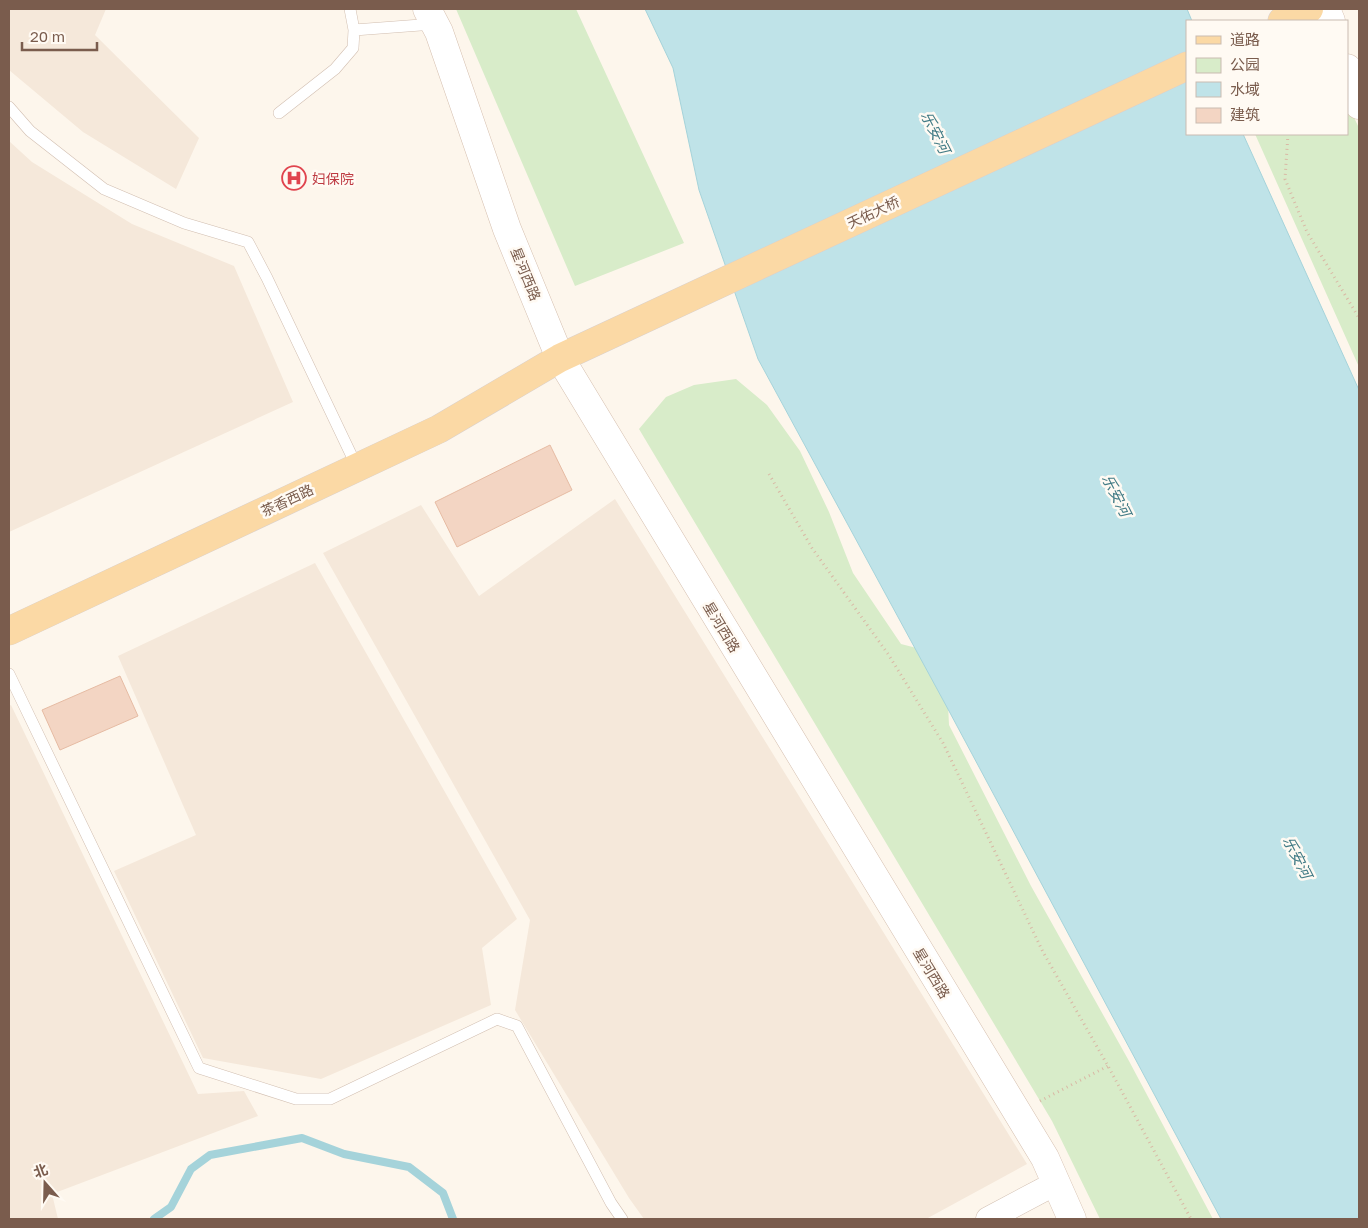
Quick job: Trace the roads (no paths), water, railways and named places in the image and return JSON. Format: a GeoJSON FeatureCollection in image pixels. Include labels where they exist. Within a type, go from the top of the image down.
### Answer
{"type":"FeatureCollection","features":[{"type":"Feature","properties":{"kind":"main road"},"geometry":{"type":"LineString","coordinates":[[1284,20],[1309,9]]}},
{"type":"Feature","properties":{"kind":"main road","name":"天佑大桥"},"geometry":{"type":"LineString","coordinates":[[560,358],[1186,66]]}},
{"type":"Feature","properties":{"kind":"main road","name":"茶香西路"},"geometry":{"type":"LineString","coordinates":[[9,631],[439,429],[560,358]]}},
{"type":"Feature","properties":{"kind":"street","name":"星河西路"},"geometry":{"type":"LineString","coordinates":[[431,16],[508,229],[560,358],[1045,1158],[1072,1219]]}},
{"type":"Feature","properties":{"kind":"street"},"geometry":{"type":"LineString","coordinates":[[1348,71],[1359,105]]}},
{"type":"Feature","properties":{"kind":"street"},"geometry":{"type":"LineString","coordinates":[[988,1219],[1056,1183]]}},
{"type":"Feature","properties":{"kind":"lane"},"geometry":{"type":"LineString","coordinates":[[279,113],[335,69],[354,48],[354,30],[350,9]]}},
{"type":"Feature","properties":{"kind":"lane"},"geometry":{"type":"LineString","coordinates":[[354,30],[431,16]]}},
{"type":"Feature","properties":{"kind":"lane"},"geometry":{"type":"LineString","coordinates":[[9,107],[30,131],[104,189],[184,223],[248,242],[357,467]]}},
{"type":"Feature","properties":{"kind":"lane"},"geometry":{"type":"LineString","coordinates":[[9,674],[199,1068],[296,1100],[330,1099],[497,1019],[517,1026],[611,1203],[622,1219]]}},
{"type":"Feature","properties":{"kind":"water","name":"乐安河"},"geometry":{"type":"Polygon","coordinates":[[[645,9],[1187,9],[1192,20],[1186,20],[1186,135],[1243,135],[1359,390],[1359,1219],[1221,1219],[758,359],[699,190],[673,68],[645,9]]]}},
{"type":"Feature","properties":{"kind":"waterway"},"geometry":{"type":"LineString","coordinates":[[154,1219],[171,1207],[191,1169],[210,1155],[302,1138],[344,1154],[409,1167],[443,1193],[453,1219]]}},
{"type":"Feature","properties":{"kind":"place","name":"妇保院"},"geometry":{"type":"Point","coordinates":[294,178]}}]}
